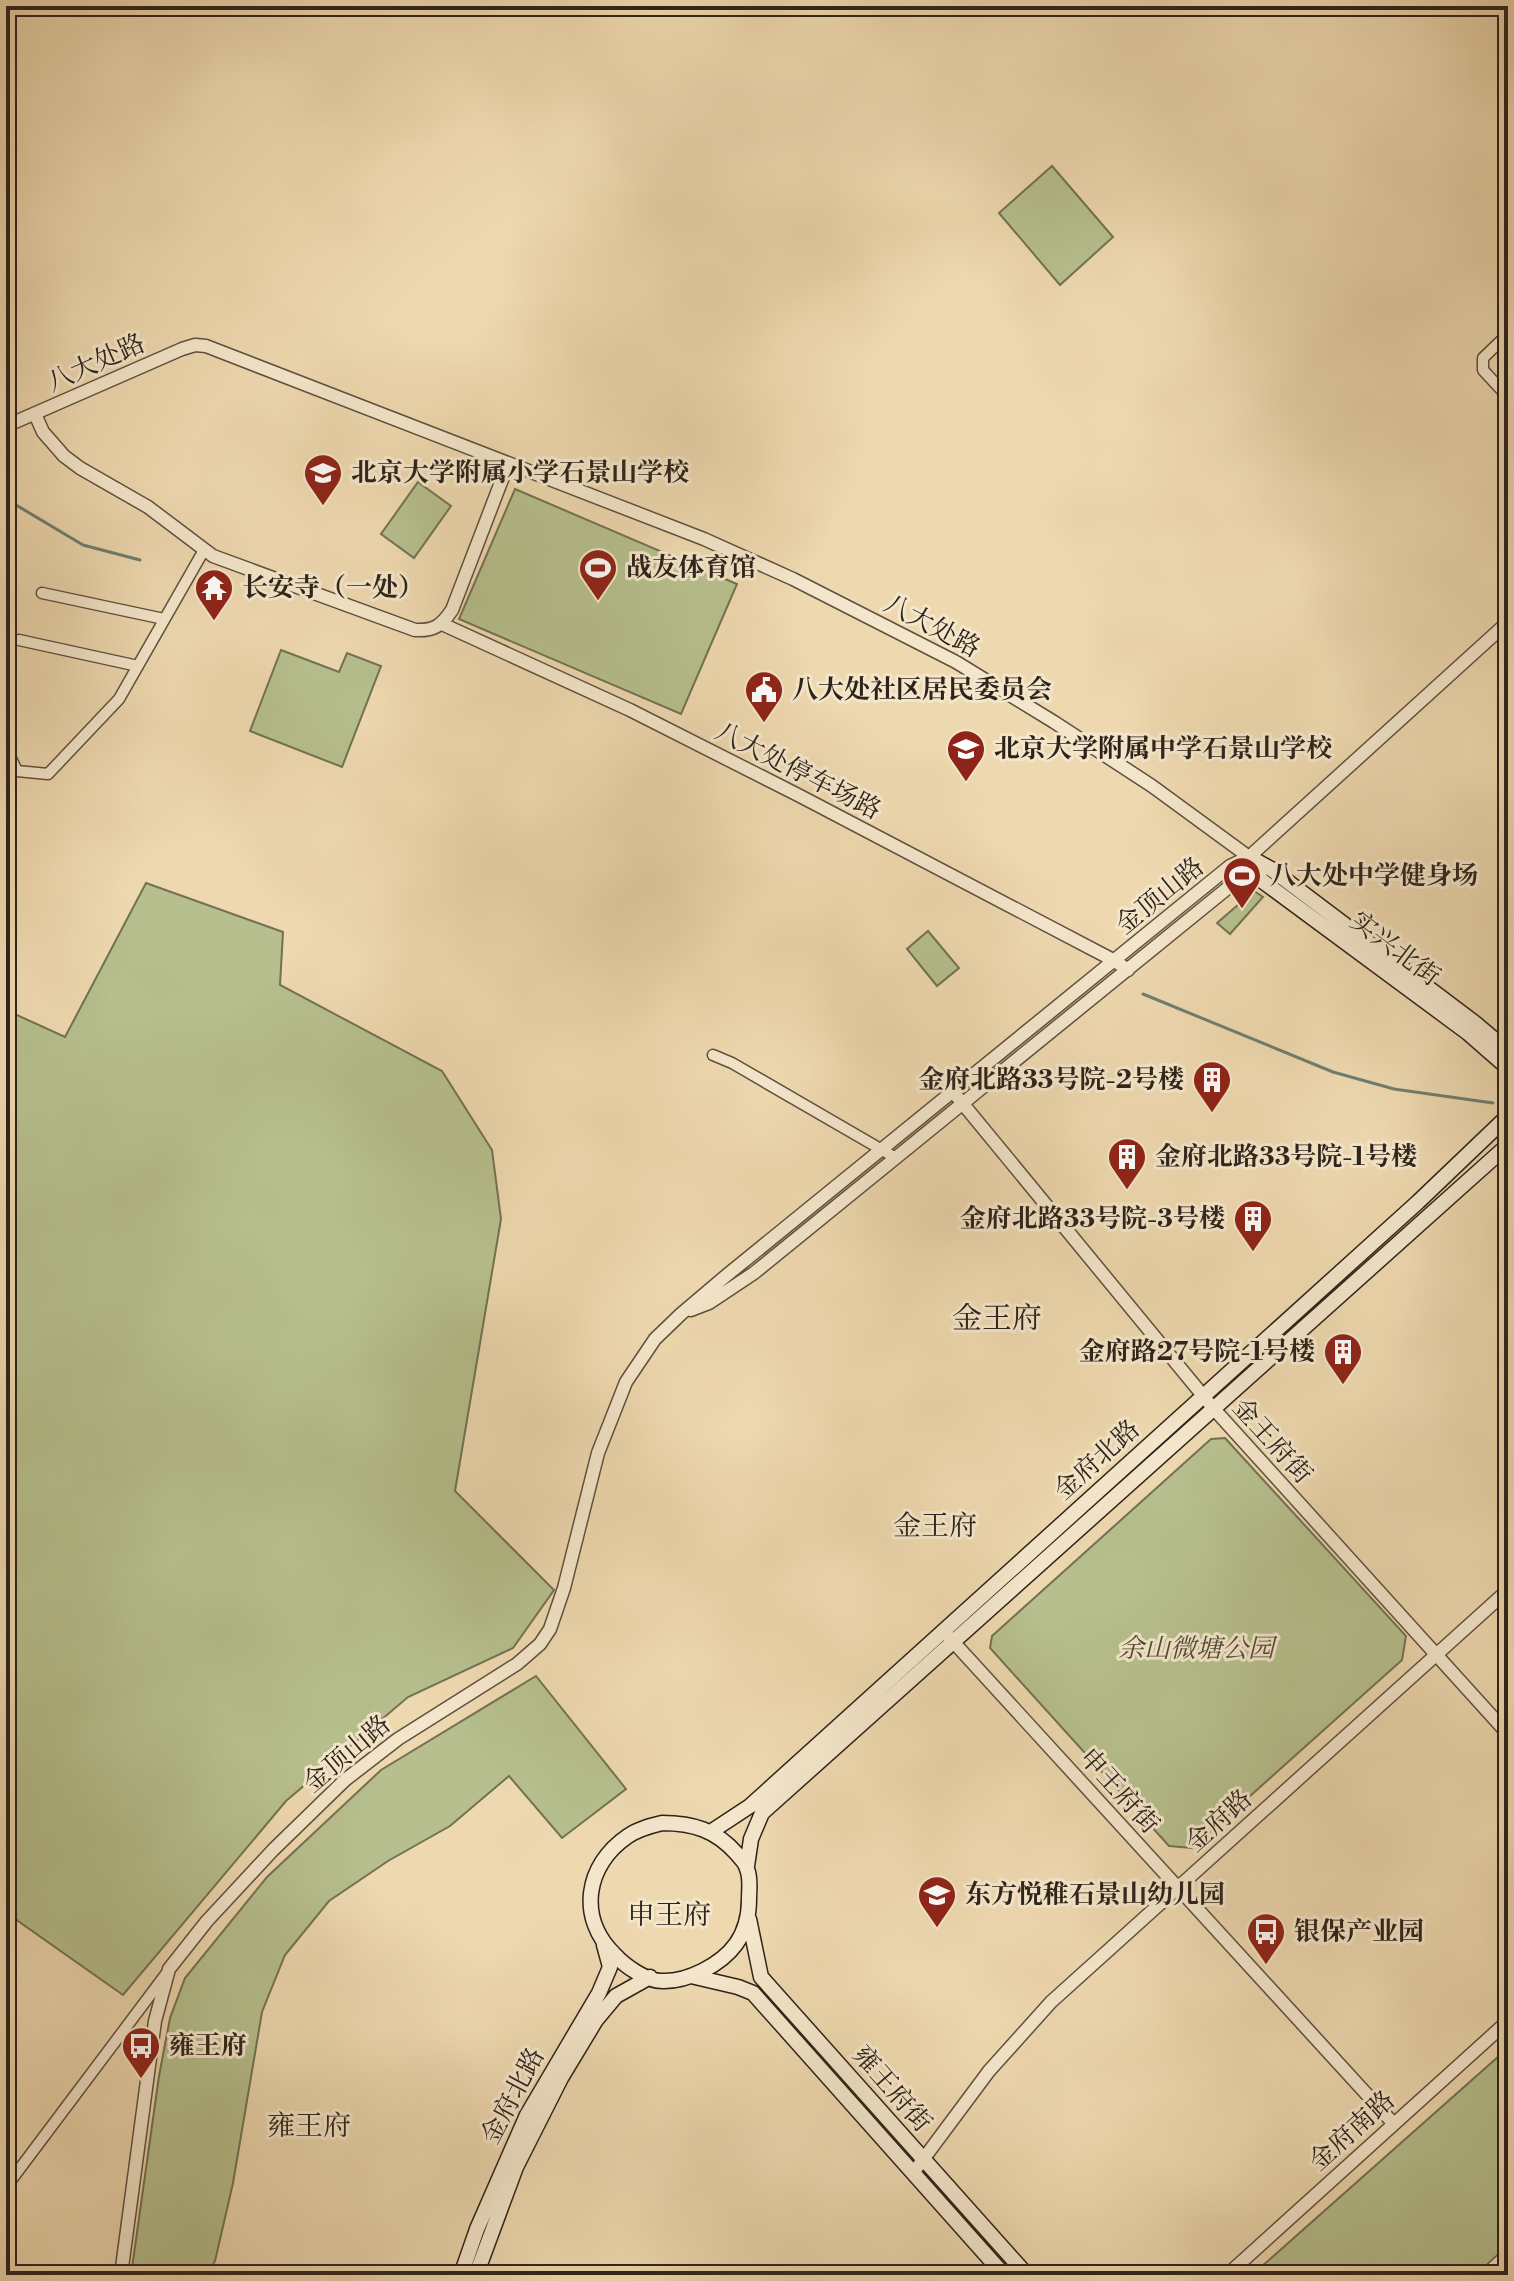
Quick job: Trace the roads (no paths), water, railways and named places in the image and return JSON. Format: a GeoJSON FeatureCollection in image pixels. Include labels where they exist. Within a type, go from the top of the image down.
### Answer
{"type":"FeatureCollection","features":[{"type":"Feature","properties":{"kind":"main road","name":"实兴北街"},"geometry":{"type":"LineString","coordinates":[[1249,857],[1271,869],[1508,1051]]}},
{"type":"Feature","properties":{"kind":"main road","name":"实兴北街"},"geometry":{"type":"LineString","coordinates":[[1249,857],[1261,880],[1468,1033],[1508,1068]]}},
{"type":"Feature","properties":{"kind":"main road","name":"金府北路"},"geometry":{"type":"LineString","coordinates":[[747,1866],[751,1839],[762,1813],[1203,1396],[1418,1202],[1508,1116]]}},
{"type":"Feature","properties":{"kind":"main road","name":"金府北路"},"geometry":{"type":"LineString","coordinates":[[712,1831],[750,1806],[1214,1409],[1508,1145]]}},
{"type":"Feature","properties":{"kind":"main road"},"geometry":{"type":"LineString","coordinates":[[662,1823],[686,1824],[712,1831],[747,1866],[749,1919],[735,1945],[717,1962],[691,1976],[660,1981],[625,1965],[604,1944],[591,1909],[590,1890],[599,1866],[613,1848],[629,1835],[662,1823]]}},
{"type":"Feature","properties":{"kind":"main road","name":"雍王府街"},"geometry":{"type":"LineString","coordinates":[[749,1919],[761,1977],[1027,2275]]}},
{"type":"Feature","properties":{"kind":"main road","name":"金府北路"},"geometry":{"type":"LineString","coordinates":[[461,2275],[477,2229],[527,2115],[599,1993],[610,1967],[604,1944]]}},
{"type":"Feature","properties":{"kind":"main road","name":"雍王府街"},"geometry":{"type":"LineString","coordinates":[[691,1976],[753,1993],[1004,2275]]}},
{"type":"Feature","properties":{"kind":"main road","name":"金府北路"},"geometry":{"type":"LineString","coordinates":[[476,2275],[516,2167],[561,2078],[596,2020],[616,1996],[650,1977]]}},
{"type":"Feature","properties":{"kind":"street"},"geometry":{"type":"LineString","coordinates":[[1508,334],[1483,358],[1483,370],[1508,397]]}},
{"type":"Feature","properties":{"kind":"street","name":"八大处路"},"geometry":{"type":"LineString","coordinates":[[6,426],[182,349],[206,346],[717,545],[793,579],[956,662],[1152,786],[1249,857]]}},
{"type":"Feature","properties":{"kind":"street","name":"八大处停车场路"},"geometry":{"type":"LineString","coordinates":[[35,414],[51,443],[80,468],[148,507],[204,550],[226,561],[415,630],[430,631],[442,624],[630,710],[1128,970]]}},
{"type":"Feature","properties":{"kind":"street"},"geometry":{"type":"LineString","coordinates":[[442,624],[452,610],[508,464]]}},
{"type":"Feature","properties":{"kind":"street"},"geometry":{"type":"LineString","coordinates":[[6,748],[17,771],[48,774],[119,699],[204,550]]}},
{"type":"Feature","properties":{"kind":"street"},"geometry":{"type":"LineString","coordinates":[[42,593],[164,619]]}},
{"type":"Feature","properties":{"kind":"street"},"geometry":{"type":"LineString","coordinates":[[1249,857],[1508,622]]}},
{"type":"Feature","properties":{"kind":"street"},"geometry":{"type":"LineString","coordinates":[[19,640],[138,666]]}},
{"type":"Feature","properties":{"kind":"street","name":"金顶山路"},"geometry":{"type":"LineString","coordinates":[[121,2275],[155,2021],[169,1969],[207,1921],[273,1850],[345,1780],[398,1739],[517,1664],[540,1644],[550,1629],[564,1588],[598,1453],[614,1407],[655,1339],[681,1314],[1230,866],[1249,857]]}},
{"type":"Feature","properties":{"kind":"street","name":"金顶山路"},"geometry":{"type":"LineString","coordinates":[[681,1314],[709,1303],[754,1273],[963,1105],[1240,878],[1249,857]]}},
{"type":"Feature","properties":{"kind":"street"},"geometry":{"type":"LineString","coordinates":[[713,1055],[896,1158]]}},
{"type":"Feature","properties":{"kind":"street","name":"金王府街"},"geometry":{"type":"LineString","coordinates":[[954,1093],[1214,1409],[1508,1734]]}},
{"type":"Feature","properties":{"kind":"street","name":"金府路"},"geometry":{"type":"LineString","coordinates":[[913,2173],[989,2071],[1051,2002],[1508,1590]]}},
{"type":"Feature","properties":{"kind":"street","name":"申王府街"},"geometry":{"type":"LineString","coordinates":[[948,1636],[1393,2123]]}},
{"type":"Feature","properties":{"kind":"street"},"geometry":{"type":"LineString","coordinates":[[6,2187],[169,1969]]}},
{"type":"Feature","properties":{"kind":"street","name":"金府南路"},"geometry":{"type":"LineString","coordinates":[[1227,2275],[1508,2021]]}},
{"type":"Feature","properties":{"kind":"street"},"geometry":{"type":"LineString","coordinates":[[1484,2275],[1508,2253]]}},
{"type":"Feature","properties":{"kind":"waterway"},"geometry":{"type":"LineString","coordinates":[[6,499],[83,545],[140,560]]}},
{"type":"Feature","properties":{"kind":"waterway"},"geometry":{"type":"LineString","coordinates":[[1143,994],[1333,1072],[1394,1089],[1493,1103]]}},
{"type":"Feature","properties":{"kind":"place","name":"北京大学附属小学石景山学校"},"geometry":{"type":"Point","coordinates":[323,507]}},
{"type":"Feature","properties":{"kind":"place","name":"战友体育馆"},"geometry":{"type":"Point","coordinates":[598,602]}},
{"type":"Feature","properties":{"kind":"place","name":"长安寺（一处）"},"geometry":{"type":"Point","coordinates":[214,622]}},
{"type":"Feature","properties":{"kind":"place","name":"八大处社区居民委员会"},"geometry":{"type":"Point","coordinates":[764,724]}},
{"type":"Feature","properties":{"kind":"place","name":"北京大学附属中学石景山学校"},"geometry":{"type":"Point","coordinates":[966,783]}},
{"type":"Feature","properties":{"kind":"place","name":"八大处中学健身场"},"geometry":{"type":"Point","coordinates":[1242,910]}},
{"type":"Feature","properties":{"kind":"place","name":"金府北路33号院-2号楼"},"geometry":{"type":"Point","coordinates":[1212,1114]}},
{"type":"Feature","properties":{"kind":"place","name":"金府北路33号院-1号楼"},"geometry":{"type":"Point","coordinates":[1127,1191]}},
{"type":"Feature","properties":{"kind":"place","name":"金府北路33号院-3号楼"},"geometry":{"type":"Point","coordinates":[1253,1253]}},
{"type":"Feature","properties":{"kind":"place","name":"金府路27号院-1号楼"},"geometry":{"type":"Point","coordinates":[1343,1386]}},
{"type":"Feature","properties":{"kind":"place","name":"东方悦稚石景山幼儿园"},"geometry":{"type":"Point","coordinates":[937,1929]}},
{"type":"Feature","properties":{"kind":"place","name":"银保产业园"},"geometry":{"type":"Point","coordinates":[1266,1966]}},
{"type":"Feature","properties":{"kind":"place","name":"雍王府"},"geometry":{"type":"Point","coordinates":[141,2080]}},
{"type":"Feature","properties":{"kind":"district","name":"金王府"},"geometry":{"type":"Point","coordinates":[997,1319]}},
{"type":"Feature","properties":{"kind":"district","name":"金王府"},"geometry":{"type":"Point","coordinates":[935,1526]}},
{"type":"Feature","properties":{"kind":"district","name":"申王府"},"geometry":{"type":"Point","coordinates":[669,1915]}},
{"type":"Feature","properties":{"kind":"district","name":"雍王府"},"geometry":{"type":"Point","coordinates":[309,2126]}},
{"type":"Feature","properties":{"kind":"park label","name":"余山微塘公园"},"geometry":{"type":"Point","coordinates":[1196,1649]}}]}
